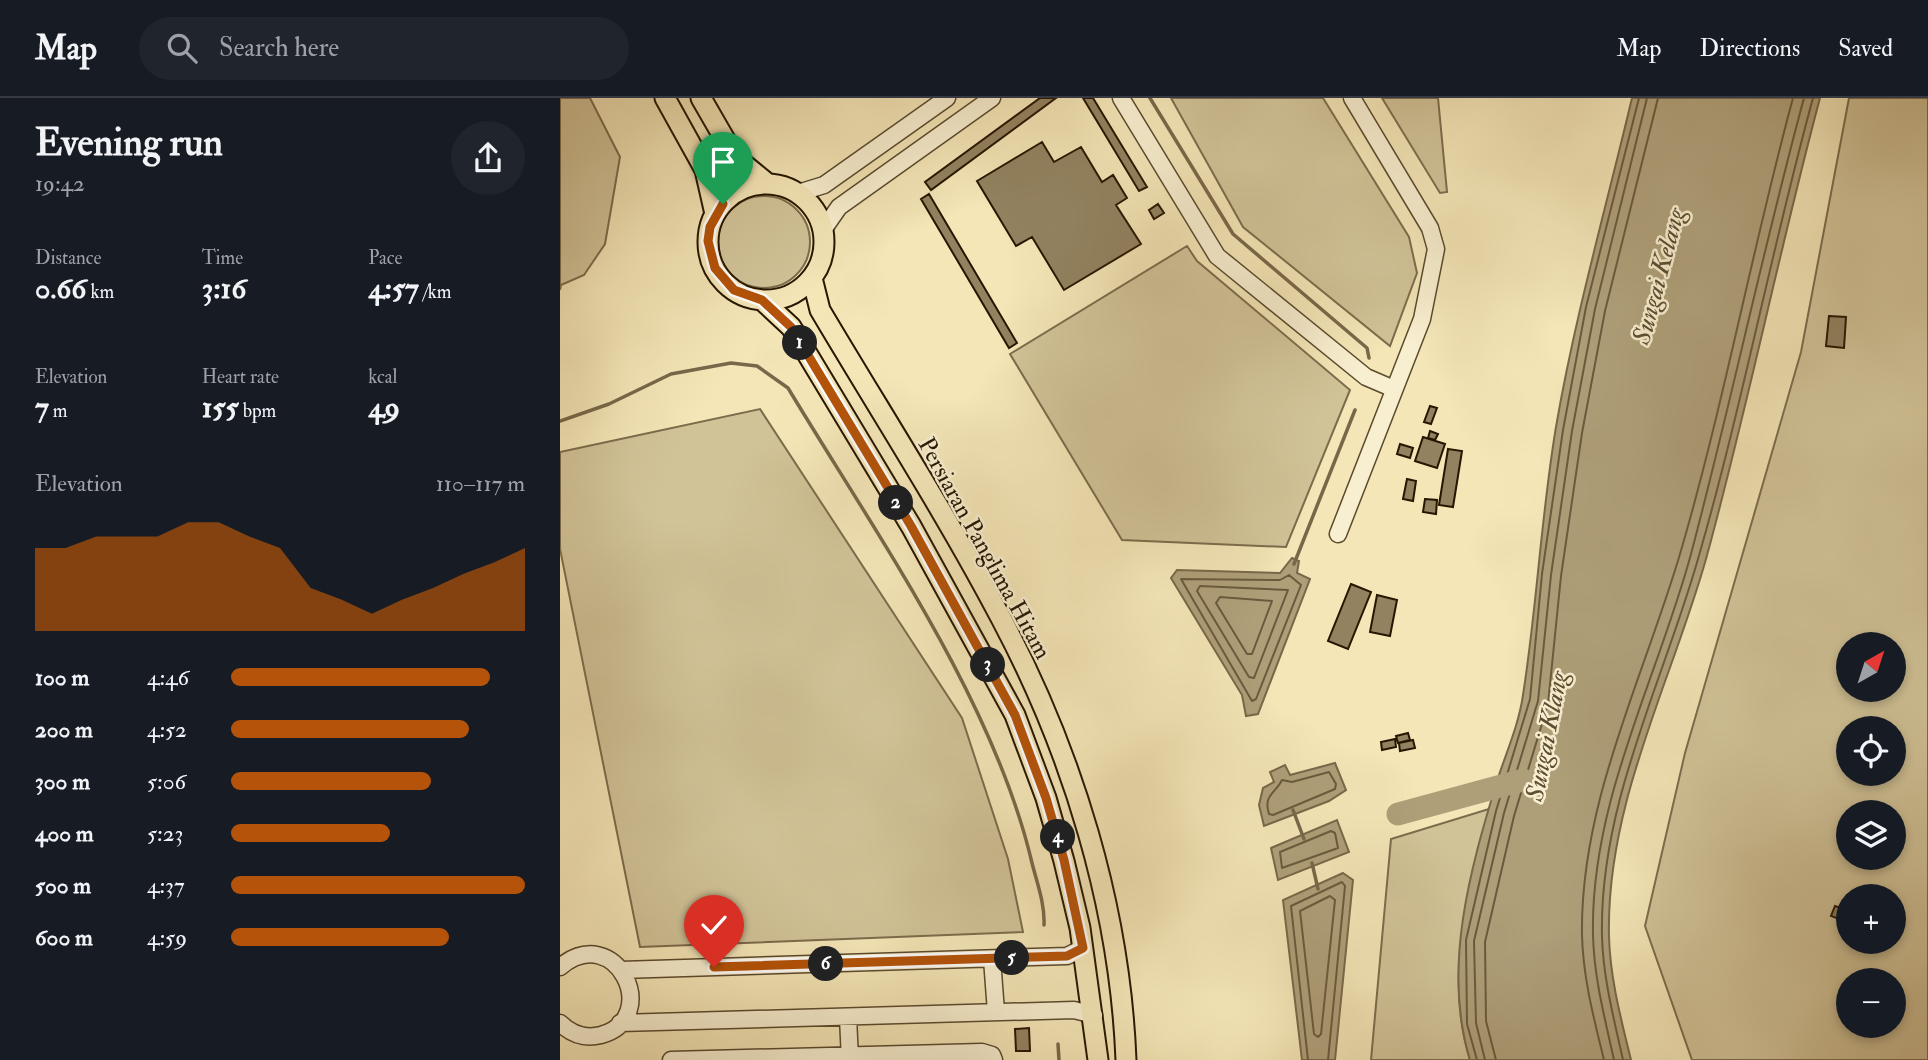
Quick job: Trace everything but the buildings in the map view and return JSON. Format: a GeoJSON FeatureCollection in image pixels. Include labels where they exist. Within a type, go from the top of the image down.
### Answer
{"type":"FeatureCollection","features":[{"type":"Feature","properties":{"kind":"main road"},"geometry":{"type":"LineString","coordinates":[[665,98],[705,170],[715,214]]}},
{"type":"Feature","properties":{"kind":"main road"},"geometry":{"type":"LineString","coordinates":[[701,98],[735,156],[768,184]]}},
{"type":"Feature","properties":{"kind":"main road"},"geometry":{"type":"LineString","coordinates":[[762,300],[781,298],[798,291],[813,278],[825,247],[823,230],[814,209],[797,193],[768,184],[756,185],[732,195],[715,214],[708,241],[715,268],[734,290],[762,300],[791,327],[911,526],[1015,715],[1046,798],[1064,860],[1083,948],[1098,1060]]}},
{"type":"Feature","properties":{"kind":"main road","name":"Persiaran Panglima Hitam"},"geometry":{"type":"LineString","coordinates":[[813,278],[820,310],[1003,621],[1039,699],[1075,790],[1104,897],[1119,975],[1126,1060]]}},
{"type":"Feature","properties":{"kind":"street"},"geometry":{"type":"LineString","coordinates":[[797,193],[824,185],[947,98]]}},
{"type":"Feature","properties":{"kind":"street"},"geometry":{"type":"LineString","coordinates":[[823,230],[839,207],[992,98]]}},
{"type":"Feature","properties":{"kind":"street"},"geometry":{"type":"LineString","coordinates":[[1121,98],[1217,256],[1366,377],[1394,389]]}},
{"type":"Feature","properties":{"kind":"street"},"geometry":{"type":"LineString","coordinates":[[1338,534],[1422,319],[1436,249],[1430,228],[1352,98]]}},
{"type":"Feature","properties":{"kind":"street"},"geometry":{"type":"LineString","coordinates":[[621,970],[1067,956],[1083,948]]}},
{"type":"Feature","properties":{"kind":"street"},"geometry":{"type":"LineString","coordinates":[[560,967],[573,958],[588,955],[604,957],[621,970],[630,994],[628,1010],[620,1023],[606,1033],[591,1036],[575,1034],[561,1026]]}},
{"type":"Feature","properties":{"kind":"street"},"geometry":{"type":"LineString","coordinates":[[992,959],[996,1012]]}},
{"type":"Feature","properties":{"kind":"street"},"geometry":{"type":"LineString","coordinates":[[620,1023],[1073,1010],[1094,1015]]}},
{"type":"Feature","properties":{"kind":"street"},"geometry":{"type":"LineString","coordinates":[[848,1017],[850,1058]]}},
{"type":"Feature","properties":{"kind":"street"},"geometry":{"type":"LineString","coordinates":[[671,1060],[850,1058],[982,1052],[993,1058]]}},
{"type":"Feature","properties":{"kind":"shaded area"},"geometry":{"type":"Polygon","coordinates":[[[560,98],[590,98],[620,157],[605,244],[584,275],[561,285],[560,290],[560,98]]]}},
{"type":"Feature","properties":{"kind":"shaded area"},"geometry":{"type":"Polygon","coordinates":[[[1171,98],[1323,98],[1409,237],[1417,273],[1390,346],[1243,227],[1171,98]]]}},
{"type":"Feature","properties":{"kind":"shaded area"},"geometry":{"type":"Polygon","coordinates":[[[1382,98],[1438,98],[1447,192],[1440,193],[1382,98]]]}},
{"type":"Feature","properties":{"kind":"shaded area"},"geometry":{"type":"Polygon","coordinates":[[[1849,98],[1928,98],[1928,1060],[1692,1060],[1645,926],[1685,753],[1801,352],[1849,98]]]}},
{"type":"Feature","properties":{"kind":"shaded area"},"geometry":{"type":"Polygon","coordinates":[[[764,196],[782,199],[797,209],[807,224],[810,242],[807,260],[797,275],[782,285],[764,288],[746,285],[731,275],[721,260],[718,242],[721,224],[731,209],[746,199],[764,196]]]}},
{"type":"Feature","properties":{"kind":"shaded area"},"geometry":{"type":"Polygon","coordinates":[[[1187,246],[1197,261],[1350,390],[1286,547],[1122,540],[1010,354],[1187,246]]]}},
{"type":"Feature","properties":{"kind":"shaded area"},"geometry":{"type":"Polygon","coordinates":[[[760,409],[962,718],[1008,859],[1023,932],[640,947],[560,549],[560,452],[760,409]]]}},
{"type":"Feature","properties":{"kind":"shaded area"},"geometry":{"type":"Polygon","coordinates":[[[1489,809],[1467,903],[1459,965],[1462,1027],[1470,1060],[1371,1060],[1391,839],[1489,809]]]}},
{"type":"Feature","properties":{"kind":"water"},"geometry":{"type":"Polygon","coordinates":[[[1632,98],[1820,98],[1706,559],[1643,744],[1618,839],[1611,887],[1609,936],[1611,967],[1631,1060],[1470,1060],[1462,1025],[1459,990],[1463,919],[1477,849],[1521,706],[1556,427],[1582,303],[1632,98]]]}},
{"type":"Feature","properties":{"kind":"water"},"geometry":{"type":"Polygon","coordinates":[[[1292,558],[1299,561],[1297,573],[1310,579],[1258,714],[1246,716],[1242,695],[1171,578],[1177,570],[1280,573],[1292,558]]]}},
{"type":"Feature","properties":{"kind":"water"},"geometry":{"type":"Polygon","coordinates":[[[1335,763],[1346,790],[1329,801],[1264,826],[1259,805],[1263,788],[1274,782],[1270,772],[1285,765],[1290,775],[1335,763]]]}},
{"type":"Feature","properties":{"kind":"water"},"geometry":{"type":"Polygon","coordinates":[[[1337,820],[1349,852],[1278,880],[1271,848],[1337,820]]]}},
{"type":"Feature","properties":{"kind":"water"},"geometry":{"type":"Polygon","coordinates":[[[1343,873],[1353,880],[1335,1060],[1302,1060],[1283,900],[1343,873]]]}},
{"type":"Feature","properties":{"kind":"waterway"},"geometry":{"type":"LineString","coordinates":[[1150,98],[1233,234],[1367,348],[1369,358]]}},
{"type":"Feature","properties":{"kind":"waterway"},"geometry":{"type":"LineString","coordinates":[[560,421],[609,404],[671,374],[731,363],[757,366],[788,388],[893,558],[961,679],[990,740],[1014,802],[1040,894],[1044,925]]}},
{"type":"Feature","properties":{"kind":"waterway"},"geometry":{"type":"LineString","coordinates":[[1294,564],[1355,410]]}},
{"type":"Feature","properties":{"kind":"waterway","name":"Sungai Klang"},"geometry":{"type":"LineString","coordinates":[[1398,814],[1523,780]]}},
{"type":"Feature","properties":{"kind":"waterway"},"geometry":{"type":"LineString","coordinates":[[1293,810],[1304,839]]}},
{"type":"Feature","properties":{"kind":"waterway"},"geometry":{"type":"LineString","coordinates":[[1312,863],[1318,889]]}},
{"type":"Feature","properties":{"kind":"waterway"},"geometry":{"type":"LineString","coordinates":[[1058,1044],[1059,1060]]}},
{"type":"Feature","properties":{"kind":"route"},"geometry":{"type":"LineString","coordinates":[[714,967],[1067,956],[1083,948],[1064,860],[1046,798],[1015,715],[911,526],[791,327],[762,300],[747,297],[734,290],[722,280],[715,268],[708,241],[715,214],[723,204]]}},
{"type":"Feature","properties":{"kind":"water label","name":"Sungai Kelang"},"geometry":{"type":"Point","coordinates":[1658,276]}}]}
